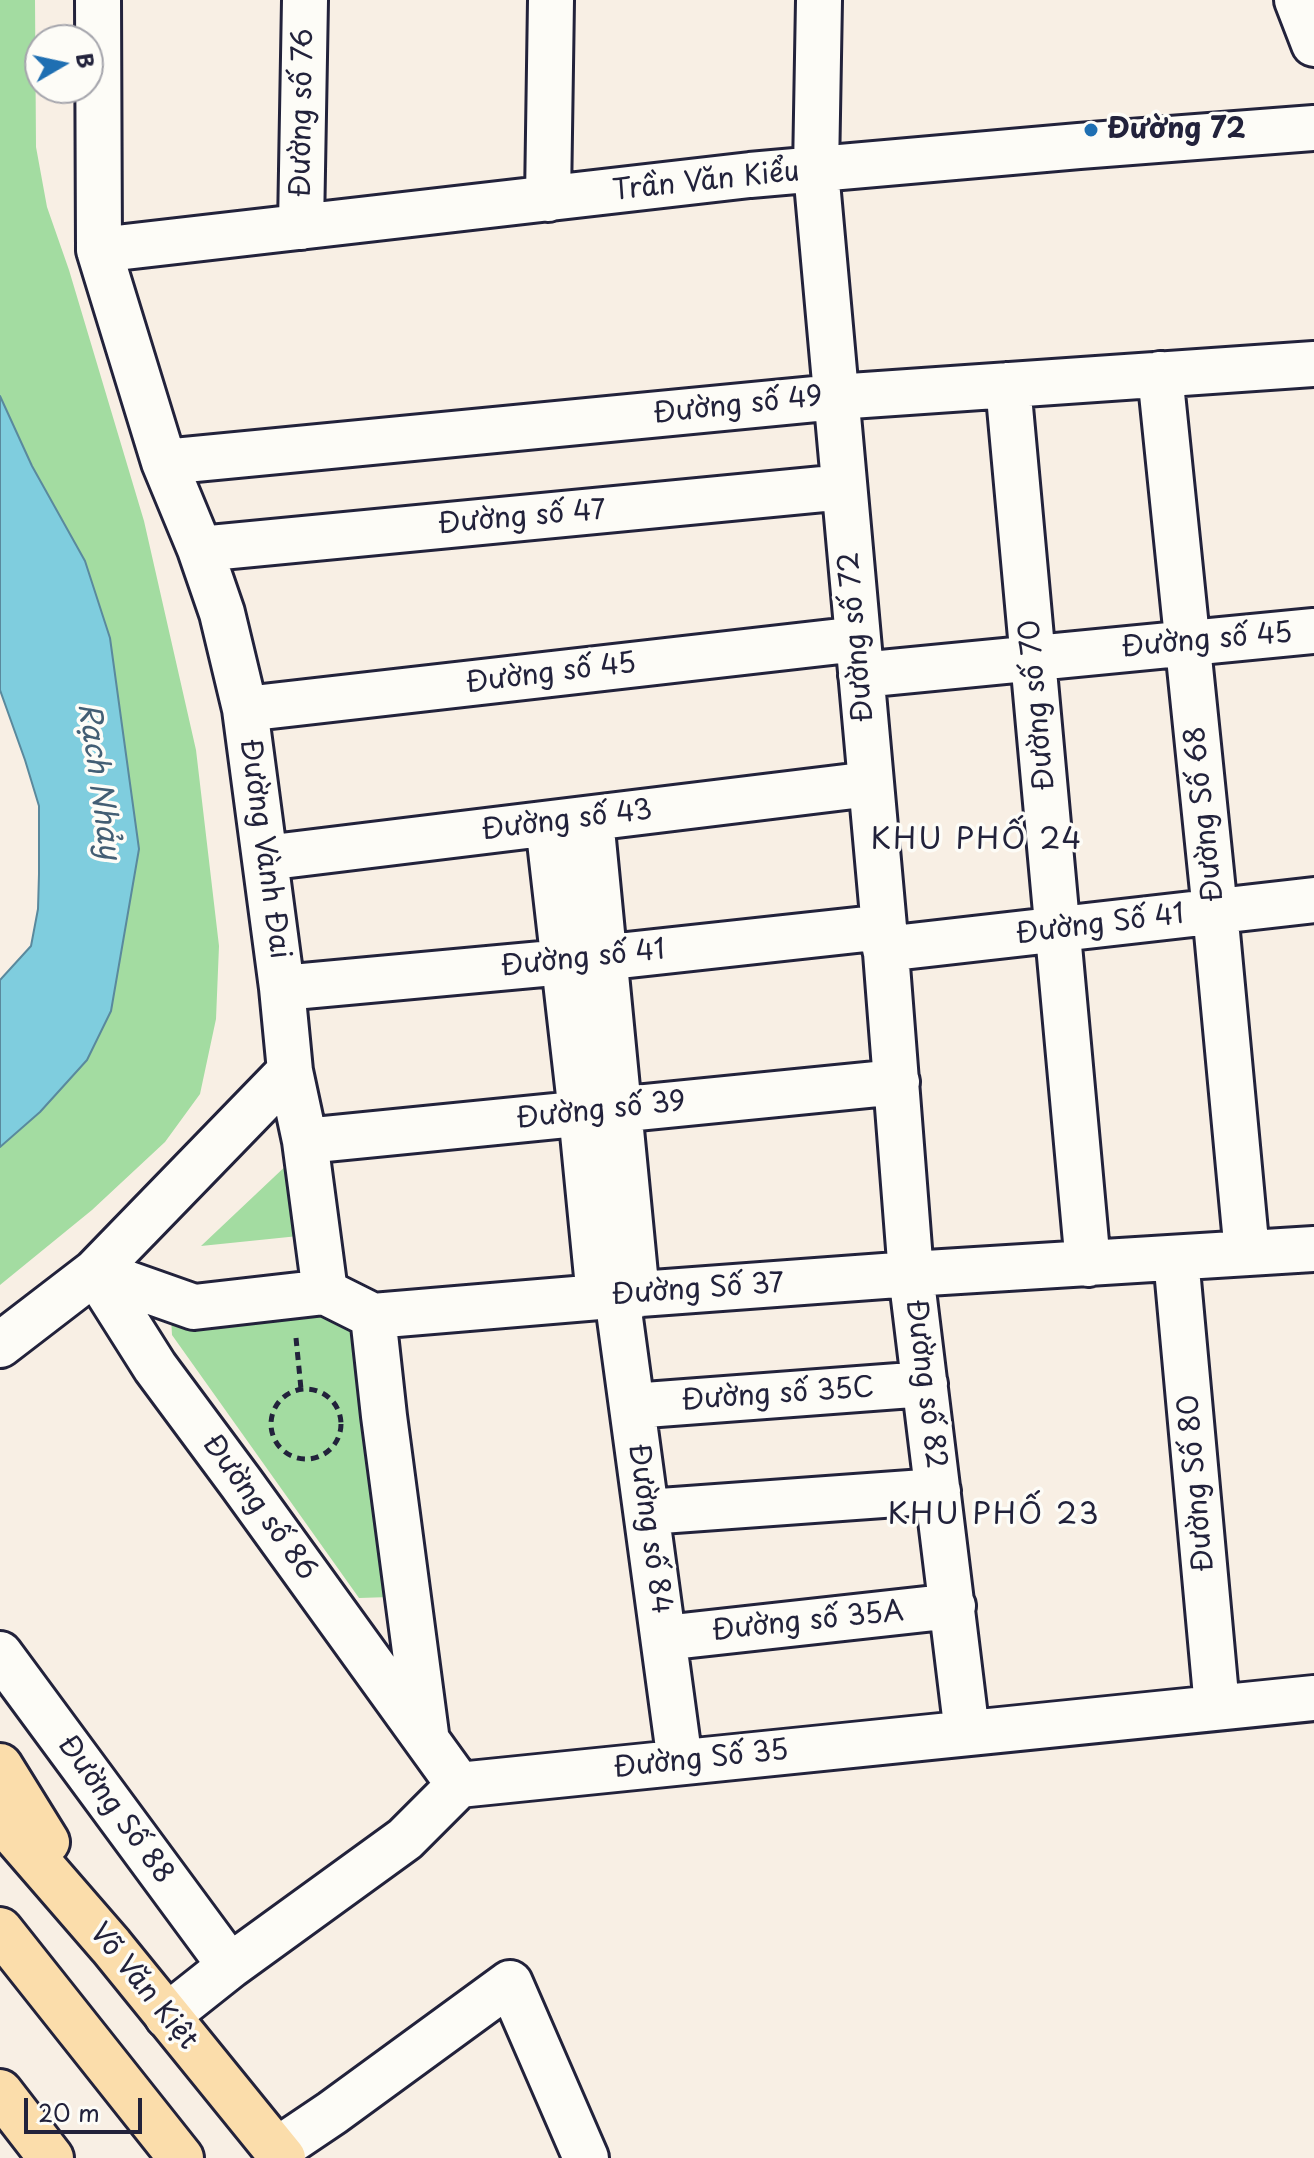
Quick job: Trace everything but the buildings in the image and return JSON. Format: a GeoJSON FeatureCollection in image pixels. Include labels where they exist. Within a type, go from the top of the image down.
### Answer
{"type":"FeatureCollection","features":[{"type":"Feature","properties":{"kind":"main road"},"geometry":{"type":"LineString","coordinates":[[0,1766],[111,1946]]}},
{"type":"Feature","properties":{"kind":"main road","name":"Võ Văn Kiệt"},"geometry":{"type":"LineString","coordinates":[[0,1818],[111,1946],[280,2154]]}},
{"type":"Feature","properties":{"kind":"main road"},"geometry":{"type":"LineString","coordinates":[[0,1930],[181,2158]]}},
{"type":"Feature","properties":{"kind":"main road"},"geometry":{"type":"LineString","coordinates":[[0,2092],[51,2158]]}},
{"type":"Feature","properties":{"kind":"street","name":"Đường Vành Đai"},"geometry":{"type":"LineString","coordinates":[[98,0],[99,250],[164,462],[200,549],[222,613],[245,709],[290,1071],[305,1141],[309,1293]]}},
{"type":"Feature","properties":{"kind":"street","name":"Đường số 76"},"geometry":{"type":"LineString","coordinates":[[301,227],[305,0]]}},
{"type":"Feature","properties":{"kind":"street"},"geometry":{"type":"LineString","coordinates":[[548,199],[551,0]]}},
{"type":"Feature","properties":{"kind":"street","name":"Đường số 72"},"geometry":{"type":"LineString","coordinates":[[819,0],[816,171],[897,1082],[911,1274]]}},
{"type":"Feature","properties":{"kind":"street"},"geometry":{"type":"LineString","coordinates":[[1297,0],[1314,44]]}},
{"type":"Feature","properties":{"kind":"street","name":"Trần Văn Kiểu"},"geometry":{"type":"LineString","coordinates":[[99,250],[750,175],[1314,128]]}},
{"type":"Feature","properties":{"kind":"street","name":"Đường số 49"},"geometry":{"type":"LineString","coordinates":[[164,462],[836,397],[1160,374],[1313,369]]}},
{"type":"Feature","properties":{"kind":"street","name":"Đường Số 68"},"geometry":{"type":"LineString","coordinates":[[1160,374],[1247,1253]]}},
{"type":"Feature","properties":{"kind":"street","name":"Đường số 70"},"geometry":{"type":"LineString","coordinates":[[1008,385],[1088,1264]]}},
{"type":"Feature","properties":{"kind":"street","name":"Đường số 47"},"geometry":{"type":"LineString","coordinates":[[200,549],[844,487]]}},
{"type":"Feature","properties":{"kind":"street","name":"Đường số 45"},"geometry":{"type":"LineString","coordinates":[[245,709],[859,657],[1033,658],[1314,631]]}},
{"type":"Feature","properties":{"kind":"street","name":"Đường số 43"},"geometry":{"type":"LineString","coordinates":[[265,858],[870,784]]}},
{"type":"Feature","properties":{"kind":"street","name":"Đường số 84"},"geometry":{"type":"LineString","coordinates":[[584,960],[591,819]]}},
{"type":"Feature","properties":{"kind":"street","name":"Đường số 84"},"geometry":{"type":"LineString","coordinates":[[548,824],[584,960],[618,1296],[680,1762]]}},
{"type":"Feature","properties":{"kind":"street","name":"Đường Số 41"},"geometry":{"type":"LineString","coordinates":[[884,938],[1059,930],[1314,900]]}},
{"type":"Feature","properties":{"kind":"street","name":"Đường số 41"},"geometry":{"type":"LineString","coordinates":[[282,988],[584,960],[884,938]]}},
{"type":"Feature","properties":{"kind":"street"},"geometry":{"type":"LineString","coordinates":[[0,1345],[95,1272],[290,1071]]}},
{"type":"Feature","properties":{"kind":"street","name":"Đường số 39"},"geometry":{"type":"LineString","coordinates":[[305,1141],[897,1082]]}},
{"type":"Feature","properties":{"kind":"street","name":"Đường Số 37"},"geometry":{"type":"LineString","coordinates":[[373,1316],[911,1274],[1314,1249]]}},
{"type":"Feature","properties":{"kind":"street","name":"Đường Số 80"},"geometry":{"type":"LineString","coordinates":[[1176,1258],[1217,1707]]}},
{"type":"Feature","properties":{"kind":"street"},"geometry":{"type":"LineString","coordinates":[[95,1272],[194,1307],[309,1293],[373,1316]]}},
{"type":"Feature","properties":{"kind":"street","name":"Đường số 86"},"geometry":{"type":"LineString","coordinates":[[95,1272],[155,1367],[459,1785]]}},
{"type":"Feature","properties":{"kind":"street","name":"Đường số 82"},"geometry":{"type":"LineString","coordinates":[[911,1274],[967,1733]]}},
{"type":"Feature","properties":{"kind":"street","name":"Đường số 86"},"geometry":{"type":"LineString","coordinates":[[373,1316],[427,1740]]}},
{"type":"Feature","properties":{"kind":"street","name":"Đường số 35C"},"geometry":{"type":"LineString","coordinates":[[632,1406],[925,1384]]}},
{"type":"Feature","properties":{"kind":"street"},"geometry":{"type":"LineString","coordinates":[[647,1512],[938,1491]]}},
{"type":"Feature","properties":{"kind":"street","name":"Đường số 35A"},"geometry":{"type":"LineString","coordinates":[[664,1638],[953,1606]]}},
{"type":"Feature","properties":{"kind":"street","name":"Đường Số 88"},"geometry":{"type":"LineString","coordinates":[[0,1654],[230,1966]]}},
{"type":"Feature","properties":{"kind":"street","name":"Đường Số 35"},"geometry":{"type":"LineString","coordinates":[[459,1785],[1314,1698]]}},
{"type":"Feature","properties":{"kind":"street"},"geometry":{"type":"LineString","coordinates":[[167,2016],[230,1966],[405,1839],[459,1785]]}},
{"type":"Feature","properties":{"kind":"street"},"geometry":{"type":"LineString","coordinates":[[280,2154],[510,1983],[586,2158]]}},
{"type":"Feature","properties":{"kind":"path"},"geometry":{"type":"LineString","coordinates":[[301,1389],[309,1293]]}},
{"type":"Feature","properties":{"kind":"path"},"geometry":{"type":"LineString","coordinates":[[301,1389],[323,1393],[338,1408],[341,1419],[341,1431],[328,1451],[305,1459],[283,1450],[271,1429],[275,1407],[282,1398],[301,1389]]}},
{"type":"Feature","properties":{"kind":"green space"},"geometry":{"type":"Polygon","coordinates":[[[0,0],[35,0],[35,24],[24,24],[24,104],[36,104],[36,147],[47,207],[69,270],[144,521],[196,750],[219,946],[216,1019],[200,1094],[165,1142],[92,1210],[0,1285],[0,1147],[40,1112],[139,849],[110,638],[0,396],[0,0]]]}},
{"type":"Feature","properties":{"kind":"green space"},"geometry":{"type":"Polygon","coordinates":[[[309,1144],[318,1234],[201,1246],[309,1144]]]}},
{"type":"Feature","properties":{"kind":"green space"},"geometry":{"type":"Polygon","coordinates":[[[359,1314],[390,1597],[359,1598],[172,1335],[171,1317],[359,1314]]]}},
{"type":"Feature","properties":{"kind":"water","name":"Rạch Nhảy"},"geometry":{"type":"Polygon","coordinates":[[[0,396],[32,466],[85,561],[110,638],[139,849],[111,1011],[87,1060],[40,1112],[0,1147],[0,980],[31,946],[38,909],[39,806],[0,690],[0,396]]]}},
{"type":"Feature","properties":{"kind":"place","name":"Đường 72"},"geometry":{"type":"Point","coordinates":[1091,130]}},
{"type":"Feature","properties":{"kind":"district","name":"KHU PHỐ 24"},"geometry":{"type":"Point","coordinates":[977,841]}},
{"type":"Feature","properties":{"kind":"district","name":"KHU PHỐ 23"},"geometry":{"type":"Point","coordinates":[994,1516]}}]}
